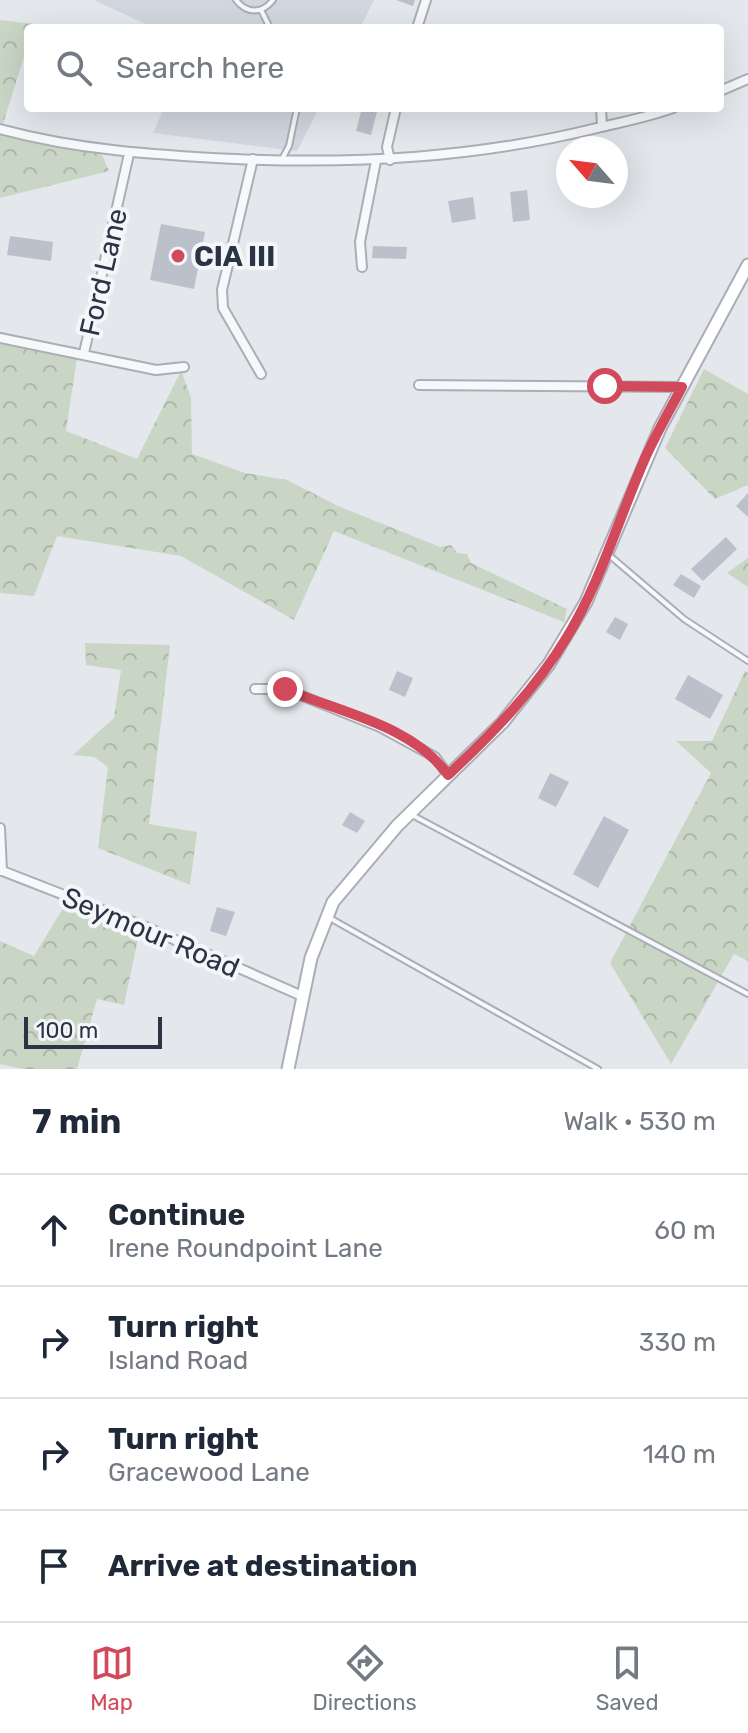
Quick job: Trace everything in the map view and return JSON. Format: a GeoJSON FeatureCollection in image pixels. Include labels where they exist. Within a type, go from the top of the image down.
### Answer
{"type":"FeatureCollection","features":[{"type":"Feature","properties":{"kind":"street"},"geometry":{"type":"LineString","coordinates":[[418,24],[426,0]]}},
{"type":"Feature","properties":{"kind":"street"},"geometry":{"type":"LineString","coordinates":[[724,89],[748,79]]}},
{"type":"Feature","properties":{"kind":"street"},"geometry":{"type":"LineString","coordinates":[[390,160],[387,147],[395,112]]}},
{"type":"Feature","properties":{"kind":"street"},"geometry":{"type":"LineString","coordinates":[[601,112],[602,126]]}},
{"type":"Feature","properties":{"kind":"street"},"geometry":{"type":"LineString","coordinates":[[0,129],[129,154],[281,161],[376,161],[476,153],[657,112]]}},
{"type":"Feature","properties":{"kind":"street","name":"Ford Lane"},"geometry":{"type":"LineString","coordinates":[[0,338],[84,353],[129,154]]}},
{"type":"Feature","properties":{"kind":"street"},"geometry":{"type":"LineString","coordinates":[[253,159],[222,290],[223,308],[261,374]]}},
{"type":"Feature","properties":{"kind":"street"},"geometry":{"type":"LineString","coordinates":[[362,267],[360,242],[376,161]]}},
{"type":"Feature","properties":{"kind":"street"},"geometry":{"type":"LineString","coordinates":[[288,1069],[302,996],[327,916],[352,875],[503,722],[549,664],[586,602],[644,462],[746,272]]}},
{"type":"Feature","properties":{"kind":"street"},"geometry":{"type":"LineString","coordinates":[[84,353],[156,370],[184,367]]}},
{"type":"Feature","properties":{"kind":"street"},"geometry":{"type":"LineString","coordinates":[[419,385],[682,387]]}},
{"type":"Feature","properties":{"kind":"street"},"geometry":{"type":"LineString","coordinates":[[255,689],[285,689],[380,727],[435,757],[448,775]]}},
{"type":"Feature","properties":{"kind":"street"},"geometry":{"type":"LineString","coordinates":[[0,828],[1,871]]}},
{"type":"Feature","properties":{"kind":"street","name":"Seymour Road"},"geometry":{"type":"LineString","coordinates":[[1,871],[146,927],[302,996]]}},
{"type":"Feature","properties":{"kind":"lane"},"geometry":{"type":"LineString","coordinates":[[236,0],[248,10],[261,10],[273,0]]}},
{"type":"Feature","properties":{"kind":"lane"},"geometry":{"type":"LineString","coordinates":[[261,10],[268,24]]}},
{"type":"Feature","properties":{"kind":"lane"},"geometry":{"type":"LineString","coordinates":[[281,161],[289,146],[296,112]]}},
{"type":"Feature","properties":{"kind":"lane"},"geometry":{"type":"LineString","coordinates":[[607,553],[684,619],[748,661]]}},
{"type":"Feature","properties":{"kind":"lane"},"geometry":{"type":"LineString","coordinates":[[410,813],[748,994]]}},
{"type":"Feature","properties":{"kind":"lane"},"geometry":{"type":"LineString","coordinates":[[327,916],[598,1069]]}},
{"type":"Feature","properties":{"kind":"shaded area"},"geometry":{"type":"Polygon","coordinates":[[[94,0],[374,0],[362,24],[145,24],[94,0]]]}},
{"type":"Feature","properties":{"kind":"shaded area"},"geometry":{"type":"Polygon","coordinates":[[[162,112],[317,112],[297,151],[153,133],[162,112]]]}},
{"type":"Feature","properties":{"kind":"green space"},"geometry":{"type":"Polygon","coordinates":[[[0,20],[34,24],[24,24],[24,57],[1,130],[71,144],[102,155],[109,171],[0,198],[0,20]]]}},
{"type":"Feature","properties":{"kind":"green space"},"geometry":{"type":"Polygon","coordinates":[[[0,341],[77,358],[66,431],[137,459],[181,371],[191,397],[192,454],[245,473],[287,480],[338,506],[440,547],[451,545],[457,553],[467,554],[471,563],[567,609],[564,622],[334,531],[294,620],[181,556],[57,536],[34,596],[0,593],[0,341]]]}},
{"type":"Feature","properties":{"kind":"green space"},"geometry":{"type":"Polygon","coordinates":[[[704,369],[748,394],[748,485],[715,499],[665,448],[704,369]]]}},
{"type":"Feature","properties":{"kind":"green space"},"geometry":{"type":"Polygon","coordinates":[[[748,558],[748,587],[727,573],[748,558]]]}},
{"type":"Feature","properties":{"kind":"green space"},"geometry":{"type":"Polygon","coordinates":[[[85,643],[170,645],[149,824],[197,832],[190,885],[98,848],[108,767],[94,757],[73,755],[114,718],[121,670],[86,665],[85,643]]]}},
{"type":"Feature","properties":{"kind":"green space"},"geometry":{"type":"Polygon","coordinates":[[[745,671],[748,673],[748,961],[734,954],[671,1064],[610,963],[711,773],[676,741],[712,741],[745,671]]]}},
{"type":"Feature","properties":{"kind":"green space"},"geometry":{"type":"Polygon","coordinates":[[[65,905],[139,934],[124,1005],[97,999],[77,1069],[23,1069],[0,1064],[0,941],[34,956],[65,905]]]}},
{"type":"Feature","properties":{"kind":"building"},"geometry":{"type":"Polygon","coordinates":[[[396,0],[415,0],[413,6],[396,0]]]}},
{"type":"Feature","properties":{"kind":"building"},"geometry":{"type":"Polygon","coordinates":[[[361,112],[377,112],[371,135],[356,131],[361,112]]]}},
{"type":"Feature","properties":{"kind":"building"},"geometry":{"type":"Polygon","coordinates":[[[527,190],[530,220],[513,222],[510,192],[527,190]]]}},
{"type":"Feature","properties":{"kind":"building"},"geometry":{"type":"Polygon","coordinates":[[[473,197],[476,219],[452,223],[448,201],[473,197]]]}},
{"type":"Feature","properties":{"kind":"building","name":"CIA III"},"geometry":{"type":"Polygon","coordinates":[[[161,224],[205,232],[194,289],[150,280],[161,224]]]}},
{"type":"Feature","properties":{"kind":"building"},"geometry":{"type":"Polygon","coordinates":[[[10,236],[53,242],[51,261],[7,255],[10,236]]]}},
{"type":"Feature","properties":{"kind":"building"},"geometry":{"type":"Polygon","coordinates":[[[373,246],[407,247],[406,259],[372,258],[373,246]]]}},
{"type":"Feature","properties":{"kind":"building"},"geometry":{"type":"Polygon","coordinates":[[[748,493],[748,517],[736,506],[748,493]]]}},
{"type":"Feature","properties":{"kind":"building"},"geometry":{"type":"Polygon","coordinates":[[[726,537],[737,549],[703,581],[691,569],[726,537]]]}},
{"type":"Feature","properties":{"kind":"building"},"geometry":{"type":"Polygon","coordinates":[[[681,574],[701,586],[694,598],[673,585],[681,574]]]}},
{"type":"Feature","properties":{"kind":"building"},"geometry":{"type":"Polygon","coordinates":[[[615,617],[628,624],[620,640],[606,632],[615,617]]]}},
{"type":"Feature","properties":{"kind":"building"},"geometry":{"type":"Polygon","coordinates":[[[397,671],[413,678],[405,697],[389,690],[397,671]]]}},
{"type":"Feature","properties":{"kind":"building"},"geometry":{"type":"Polygon","coordinates":[[[688,675],[723,695],[710,719],[675,699],[688,675]]]}},
{"type":"Feature","properties":{"kind":"building"},"geometry":{"type":"Polygon","coordinates":[[[550,773],[569,782],[556,807],[538,798],[550,773]]]}},
{"type":"Feature","properties":{"kind":"building"},"geometry":{"type":"Polygon","coordinates":[[[350,812],[365,821],[357,833],[342,825],[350,812]]]}},
{"type":"Feature","properties":{"kind":"building"},"geometry":{"type":"Polygon","coordinates":[[[604,816],[629,830],[598,888],[573,874],[604,816]]]}},
{"type":"Feature","properties":{"kind":"building"},"geometry":{"type":"Polygon","coordinates":[[[217,907],[235,912],[226,936],[210,931],[217,907]]]}},
{"type":"Feature","properties":{"kind":"place","name":"CIA III"},"geometry":{"type":"Point","coordinates":[178,256]}},
{"type":"Feature","properties":{"kind":"route"},"geometry":{"type":"LineString","coordinates":[[285,689],[415,743],[435,757],[448,775],[503,722],[549,664],[568,634],[586,602],[644,462],[682,387],[605,386]]}}]}
